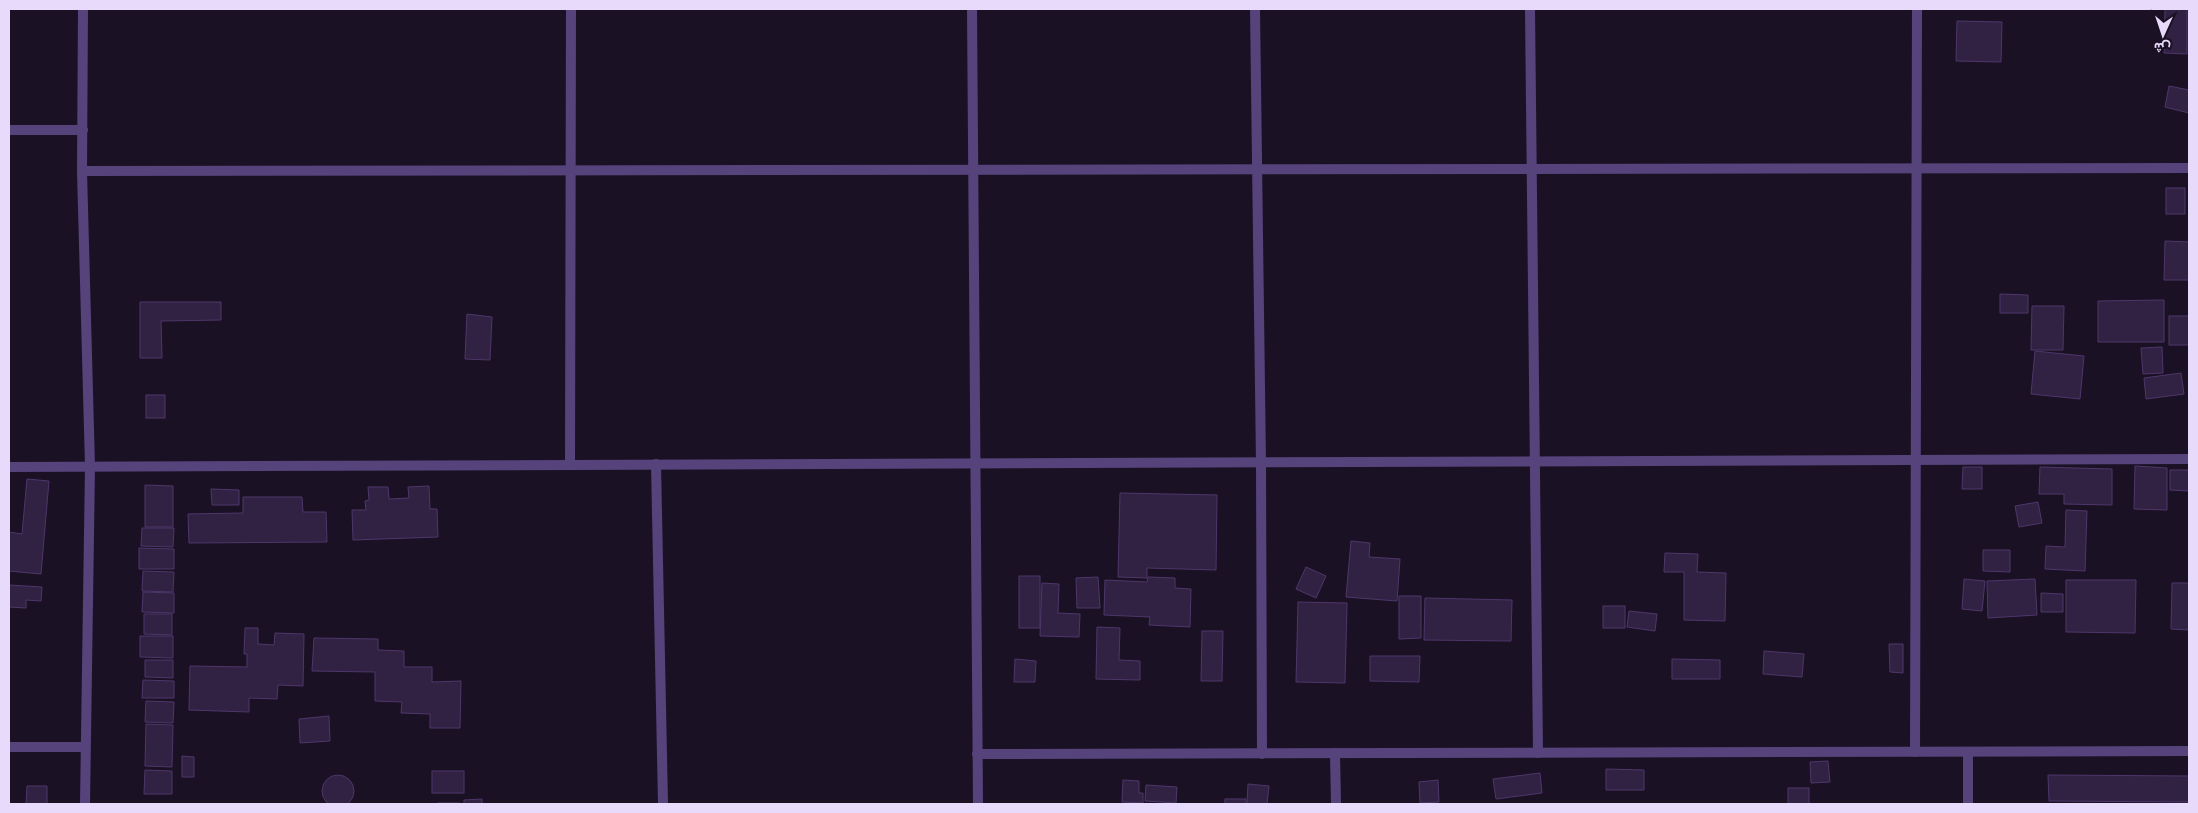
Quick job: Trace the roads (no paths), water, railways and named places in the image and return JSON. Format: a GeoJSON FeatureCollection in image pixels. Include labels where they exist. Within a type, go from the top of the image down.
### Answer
{"type":"FeatureCollection","features":[{"type":"Feature","properties":{"kind":"street"},"geometry":{"type":"LineString","coordinates":[[83,9],[82,171],[90,466],[85,804]]}},
{"type":"Feature","properties":{"kind":"street"},"geometry":{"type":"LineString","coordinates":[[570,465],[571,9]]}},
{"type":"Feature","properties":{"kind":"street"},"geometry":{"type":"LineString","coordinates":[[972,9],[978,804]]}},
{"type":"Feature","properties":{"kind":"street"},"geometry":{"type":"LineString","coordinates":[[1255,9],[1261,463],[1262,754]]}},
{"type":"Feature","properties":{"kind":"street"},"geometry":{"type":"LineString","coordinates":[[1530,9],[1538,753]]}},
{"type":"Feature","properties":{"kind":"street"},"geometry":{"type":"LineString","coordinates":[[1915,752],[1917,9]]}},
{"type":"Feature","properties":{"kind":"street"},"geometry":{"type":"LineString","coordinates":[[9,130],[83,130]]}},
{"type":"Feature","properties":{"kind":"street"},"geometry":{"type":"LineString","coordinates":[[82,171],[2189,168]]}},
{"type":"Feature","properties":{"kind":"street"},"geometry":{"type":"LineString","coordinates":[[9,467],[2189,459]]}},
{"type":"Feature","properties":{"kind":"street"},"geometry":{"type":"LineString","coordinates":[[656,464],[663,804]]}},
{"type":"Feature","properties":{"kind":"street"},"geometry":{"type":"LineString","coordinates":[[9,746],[85,747]]}},
{"type":"Feature","properties":{"kind":"street"},"geometry":{"type":"LineString","coordinates":[[977,754],[2189,751]]}},
{"type":"Feature","properties":{"kind":"street"},"geometry":{"type":"LineString","coordinates":[[1968,752],[1968,804]]}},
{"type":"Feature","properties":{"kind":"street"},"geometry":{"type":"LineString","coordinates":[[1335,753],[1336,804]]}}]}
